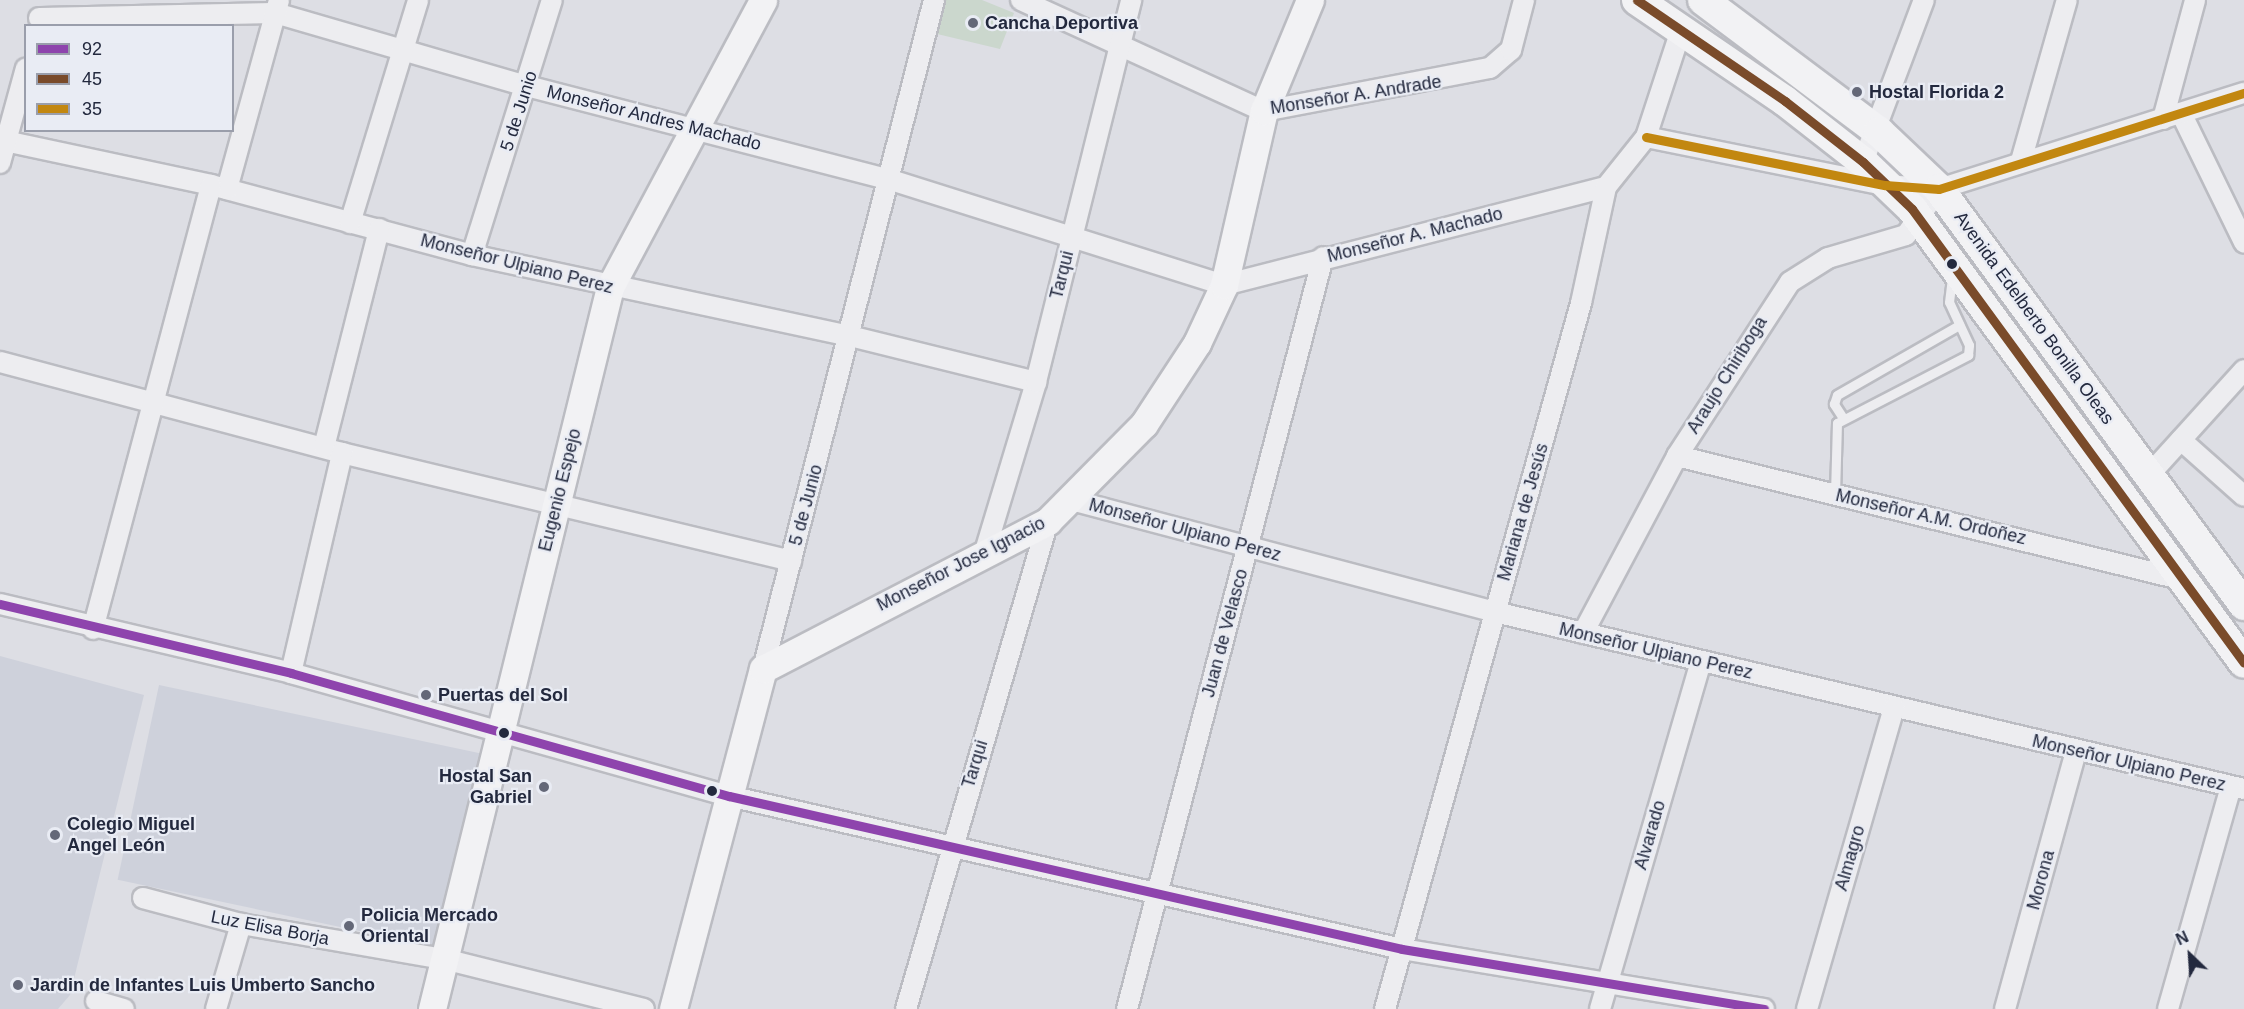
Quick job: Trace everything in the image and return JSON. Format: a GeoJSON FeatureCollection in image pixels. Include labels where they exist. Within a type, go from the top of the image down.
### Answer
{"type":"FeatureCollection","features":[{"type":"Feature","properties":{"kind":"main road","name":"Avenida Edelberto Bonilla Oleas"},"geometry":{"type":"LineString","coordinates":[[1637,0],[1682,27],[1863,162],[1920,219],[2244,663]]}},
{"type":"Feature","properties":{"kind":"main road","name":"Avenida Edelberto Bonilla Oleas"},"geometry":{"type":"LineString","coordinates":[[1703,0],[1879,132],[1939,189],[2244,605]]}},
{"type":"Feature","properties":{"kind":"street"},"geometry":{"type":"LineString","coordinates":[[350,223],[418,0]]}},
{"type":"Feature","properties":{"kind":"street","name":"5 de Junio"},"geometry":{"type":"LineString","coordinates":[[472,255],[527,86],[552,0]]}},
{"type":"Feature","properties":{"kind":"street","name":"Eugenio Espejo"},"geometry":{"type":"LineString","coordinates":[[432,1009],[610,287],[692,126],[763,0]]}},
{"type":"Feature","properties":{"kind":"street","name":"5 de Junio"},"geometry":{"type":"LineString","coordinates":[[673,1009],[891,180],[934,0]]}},
{"type":"Feature","properties":{"kind":"street","name":"Monseñor A. Andrade"},"geometry":{"type":"LineString","coordinates":[[1021,0],[1121,43],[1264,111],[1490,68],[1511,50],[1524,0]]}},
{"type":"Feature","properties":{"kind":"street","name":"Tarqui"},"geometry":{"type":"LineString","coordinates":[[986,548],[1036,382],[1131,0]]}},
{"type":"Feature","properties":{"kind":"street","name":"Monseñor Jose Ignacio"},"geometry":{"type":"LineString","coordinates":[[763,669],[986,548],[1048,520],[1071,500],[1144,424],[1197,343],[1224,285],[1264,111],[1310,0]]}},
{"type":"Feature","properties":{"kind":"street"},"geometry":{"type":"LineString","coordinates":[[1863,162],[1879,132],[1924,0]]}},
{"type":"Feature","properties":{"kind":"street"},"geometry":{"type":"LineString","coordinates":[[2021,161],[2067,0]]}},
{"type":"Feature","properties":{"kind":"street"},"geometry":{"type":"LineString","coordinates":[[2194,0],[2172,116],[2244,242]]}},
{"type":"Feature","properties":{"kind":"street"},"geometry":{"type":"LineString","coordinates":[[93,629],[152,404],[277,7]]}},
{"type":"Feature","properties":{"kind":"street","name":"Monseñor Andres Machado"},"geometry":{"type":"LineString","coordinates":[[40,15],[277,7],[527,86],[692,126],[891,180],[1224,285]]}},
{"type":"Feature","properties":{"kind":"street","name":"Mariana de Jesús"},"geometry":{"type":"LineString","coordinates":[[1385,1009],[1581,303],[1606,187],[1646,137],[1682,27]]}},
{"type":"Feature","properties":{"kind":"street"},"geometry":{"type":"LineString","coordinates":[[0,163],[3,140],[24,74]]}},
{"type":"Feature","properties":{"kind":"street"},"geometry":{"type":"LineString","coordinates":[[1646,137],[1885,185],[1939,189],[2021,161],[2244,93]]}},
{"type":"Feature","properties":{"kind":"street","name":"Monseñor Ulpiano Perez"},"geometry":{"type":"LineString","coordinates":[[3,140],[219,187],[472,255],[610,287],[850,336],[1036,382]]}},
{"type":"Feature","properties":{"kind":"street","name":"Monseñor A. Machado"},"geometry":{"type":"LineString","coordinates":[[1224,285],[1323,257],[1606,187]]}},
{"type":"Feature","properties":{"kind":"street","name":"Araujo Chiriboga"},"geometry":{"type":"LineString","coordinates":[[1583,633],[1677,456],[1790,282],[1828,258],[1898,239],[1920,219],[1939,189]]}},
{"type":"Feature","properties":{"kind":"street"},"geometry":{"type":"LineString","coordinates":[[291,673],[333,450],[379,229]]}},
{"type":"Feature","properties":{"kind":"street","name":"Juan de Velasco"},"geometry":{"type":"LineString","coordinates":[[1127,1009],[1323,257]]}},
{"type":"Feature","properties":{"kind":"street"},"geometry":{"type":"LineString","coordinates":[[0,362],[333,450],[791,561]]}},
{"type":"Feature","properties":{"kind":"street"},"geometry":{"type":"LineString","coordinates":[[2148,476],[2244,370]]}},
{"type":"Feature","properties":{"kind":"street"},"geometry":{"type":"LineString","coordinates":[[2181,440],[2244,496]]}},
{"type":"Feature","properties":{"kind":"street","name":"Monseñor A.M. Ordoñez"},"geometry":{"type":"LineString","coordinates":[[1677,456],[2185,580]]}},
{"type":"Feature","properties":{"kind":"street","name":"Monseñor Ulpiano Perez"},"geometry":{"type":"LineString","coordinates":[[1071,500],[1495,612],[2237,788]]}},
{"type":"Feature","properties":{"kind":"street","name":"Tarqui"},"geometry":{"type":"LineString","coordinates":[[906,1009],[950,845],[1048,520]]}},
{"type":"Feature","properties":{"kind":"street"},"geometry":{"type":"LineString","coordinates":[[0,604],[93,629],[291,673],[729,796],[1402,949],[1764,1009]]}},
{"type":"Feature","properties":{"kind":"street","name":"Alvarado"},"geometry":{"type":"LineString","coordinates":[[1600,1009],[1701,662]]}},
{"type":"Feature","properties":{"kind":"street","name":"Almagro"},"geometry":{"type":"LineString","coordinates":[[1808,1009],[1893,707]]}},
{"type":"Feature","properties":{"kind":"street","name":"Morona"},"geometry":{"type":"LineString","coordinates":[[2005,1009],[2076,751]]}},
{"type":"Feature","properties":{"kind":"street"},"geometry":{"type":"LineString","coordinates":[[2169,1009],[2237,788]]}},
{"type":"Feature","properties":{"kind":"street","name":"Luz Elisa Borja"},"geometry":{"type":"LineString","coordinates":[[143,898],[241,924],[444,959],[644,1009]]}},
{"type":"Feature","properties":{"kind":"street"},"geometry":{"type":"LineString","coordinates":[[216,1009],[241,924]]}},
{"type":"Feature","properties":{"kind":"street"},"geometry":{"type":"LineString","coordinates":[[96,1001],[124,1009]]}},
{"type":"Feature","properties":{"kind":"lane"},"geometry":{"type":"LineString","coordinates":[[1835,494],[1833,430],[1843,418],[1968,355],[1949,302],[1954,263]]}},
{"type":"Feature","properties":{"kind":"lane"},"geometry":{"type":"LineString","coordinates":[[1843,418],[1834,404],[1837,395],[1959,325]]}},
{"type":"Feature","properties":{"kind":"shaded area","name":"Cancha Deportiva"},"geometry":{"type":"Polygon","coordinates":[[[942,0],[982,0],[1014,13],[1000,49],[933,33],[942,0]]]}},
{"type":"Feature","properties":{"kind":"shaded area","name":"Colegio Miguel Angel León"},"geometry":{"type":"Polygon","coordinates":[[[0,656],[144,695],[70,995],[58,1009],[0,1009],[0,656]]]}},
{"type":"Feature","properties":{"kind":"shaded area"},"geometry":{"type":"Polygon","coordinates":[[[159,685],[480,753],[438,948],[118,880],[159,685]]]}},
{"type":"Feature","properties":{"kind":"transit line","name":"45"},"geometry":{"type":"LineString","coordinates":[[1637,0],[1785,101],[1863,162],[1912,209],[2244,663]]}},
{"type":"Feature","properties":{"kind":"transit line","name":"35"},"geometry":{"type":"LineString","coordinates":[[1646,137],[1885,185],[1939,189],[2244,93]]}},
{"type":"Feature","properties":{"kind":"transit line","name":"92"},"geometry":{"type":"LineString","coordinates":[[0,604],[291,673],[729,796],[1402,949],[1764,1009]]}},
{"type":"Feature","properties":{"kind":"place","name":"Cancha Deportiva"},"geometry":{"type":"Point","coordinates":[973,23]}},
{"type":"Feature","properties":{"kind":"place","name":"Hostal Florida 2"},"geometry":{"type":"Point","coordinates":[1857,92]}},
{"type":"Feature","properties":{"kind":"place","name":"Puertas del Sol"},"geometry":{"type":"Point","coordinates":[426,695]}},
{"type":"Feature","properties":{"kind":"place","name":"Hostal San Gabriel"},"geometry":{"type":"Point","coordinates":[544,787]}},
{"type":"Feature","properties":{"kind":"place","name":"Colegio Miguel Angel León"},"geometry":{"type":"Point","coordinates":[55,835]}},
{"type":"Feature","properties":{"kind":"place","name":"Policia Mercado Oriental"},"geometry":{"type":"Point","coordinates":[349,926]}},
{"type":"Feature","properties":{"kind":"place","name":"Jardin de Infantes Luis Umberto Sancho"},"geometry":{"type":"Point","coordinates":[18,985]}}]}
